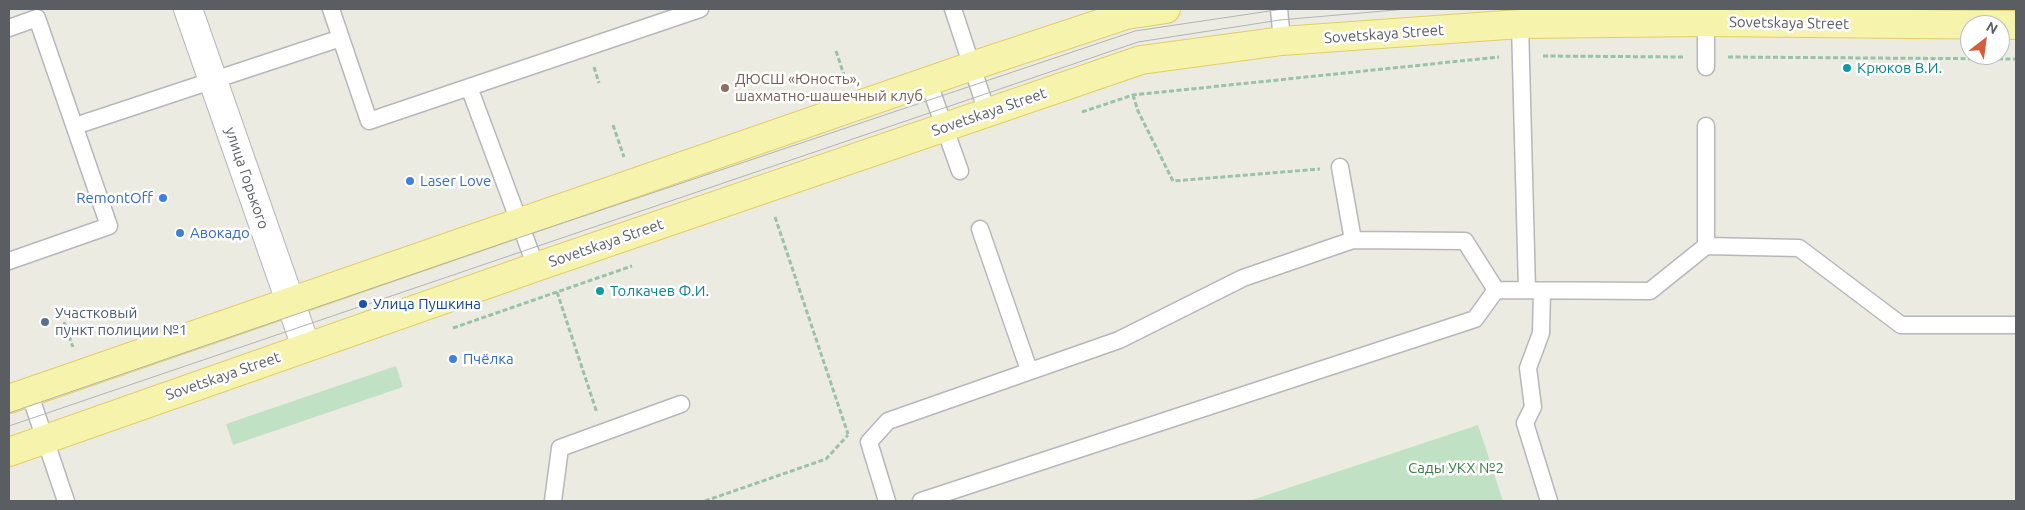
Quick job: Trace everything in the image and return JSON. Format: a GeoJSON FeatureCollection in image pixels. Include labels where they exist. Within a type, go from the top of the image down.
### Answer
{"type":"FeatureCollection","features":[{"type":"Feature","properties":{"kind":"main road"},"geometry":{"type":"LineString","coordinates":[[19,395],[1126,14],[1166,9]]}},
{"type":"Feature","properties":{"kind":"main road","name":"Sovetskaya Street"},"geometry":{"type":"LineString","coordinates":[[9,452],[536,267],[1140,60],[1282,41],[1520,24],[1706,22],[1797,16],[2016,25]]}},
{"type":"Feature","properties":{"kind":"street","name":"улица Горького"},"geometry":{"type":"LineString","coordinates":[[188,9],[306,347]]}},
{"type":"Feature","properties":{"kind":"lane"},"geometry":{"type":"LineString","coordinates":[[330,9],[370,120],[700,9]]}},
{"type":"Feature","properties":{"kind":"lane"},"geometry":{"type":"LineString","coordinates":[[953,9],[988,112]]}},
{"type":"Feature","properties":{"kind":"lane"},"geometry":{"type":"LineString","coordinates":[[1279,9],[1282,41]]}},
{"type":"Feature","properties":{"kind":"lane"},"geometry":{"type":"LineString","coordinates":[[9,28],[37,18],[110,226],[9,261]]}},
{"type":"Feature","properties":{"kind":"lane"},"geometry":{"type":"LineString","coordinates":[[1706,22],[1706,62]]}},
{"type":"Feature","properties":{"kind":"lane"},"geometry":{"type":"LineString","coordinates":[[1520,24],[1535,291],[1541,333],[1528,368],[1532,408],[1525,423],[1549,501]]}},
{"type":"Feature","properties":{"kind":"lane"},"geometry":{"type":"LineString","coordinates":[[75,126],[341,38]]}},
{"type":"Feature","properties":{"kind":"lane"},"geometry":{"type":"LineString","coordinates":[[928,81],[960,171]]}},
{"type":"Feature","properties":{"kind":"lane"},"geometry":{"type":"LineString","coordinates":[[469,87],[536,267]]}},
{"type":"Feature","properties":{"kind":"lane"},"geometry":{"type":"LineString","coordinates":[[1706,126],[1706,246]]}},
{"type":"Feature","properties":{"kind":"lane"},"geometry":{"type":"LineString","coordinates":[[1340,167],[1353,240]]}},
{"type":"Feature","properties":{"kind":"lane"},"geometry":{"type":"LineString","coordinates":[[980,229],[1029,370]]}},
{"type":"Feature","properties":{"kind":"lane"},"geometry":{"type":"LineString","coordinates":[[887,501],[868,442],[888,421],[1119,340],[1243,278],[1353,240],[1465,241],[1496,290]]}},
{"type":"Feature","properties":{"kind":"lane"},"geometry":{"type":"LineString","coordinates":[[1496,290],[1650,291],[1706,246],[1799,248],[1901,325],[2016,325]]}},
{"type":"Feature","properties":{"kind":"lane"},"geometry":{"type":"LineString","coordinates":[[920,501],[1475,319],[1496,290]]}},
{"type":"Feature","properties":{"kind":"lane"},"geometry":{"type":"LineString","coordinates":[[19,395],[45,439],[66,501]]}},
{"type":"Feature","properties":{"kind":"lane"},"geometry":{"type":"LineString","coordinates":[[553,501],[560,448],[681,404]]}},
{"type":"Feature","properties":{"kind":"path"},"geometry":{"type":"LineString","coordinates":[[836,51],[846,81]]}},
{"type":"Feature","properties":{"kind":"path"},"geometry":{"type":"LineString","coordinates":[[1076,114],[1133,95],[1478,58],[1521,56],[1706,62],[2016,59]]}},
{"type":"Feature","properties":{"kind":"path"},"geometry":{"type":"LineString","coordinates":[[1133,95],[1138,111],[1173,181],[1340,167]]}},
{"type":"Feature","properties":{"kind":"path"},"geometry":{"type":"LineString","coordinates":[[613,125],[624,157]]}},
{"type":"Feature","properties":{"kind":"path"},"geometry":{"type":"LineString","coordinates":[[766,220],[784,214]]}},
{"type":"Feature","properties":{"kind":"path"},"geometry":{"type":"LineString","coordinates":[[706,501],[826,459],[848,435],[775,217]]}},
{"type":"Feature","properties":{"kind":"path"},"geometry":{"type":"LineString","coordinates":[[447,330],[639,264]]}},
{"type":"Feature","properties":{"kind":"path"},"geometry":{"type":"LineString","coordinates":[[557,292],[603,432]]}},
{"type":"Feature","properties":{"kind":"path"},"geometry":{"type":"LineString","coordinates":[[64,322],[73,347]]}},
{"type":"Feature","properties":{"kind":"green space"},"geometry":{"type":"Polygon","coordinates":[[[396,366],[403,387],[233,445],[226,424],[396,366]]]}},
{"type":"Feature","properties":{"kind":"green space","name":"Сады УКХ №2"},"geometry":{"type":"Polygon","coordinates":[[[1478,425],[1503,501],[1249,501],[1478,425]]]}},
{"type":"Feature","properties":{"kind":"tram line"},"geometry":{"type":"LineString","coordinates":[[9,413],[524,236],[1135,31],[1283,9]]}},
{"type":"Feature","properties":{"kind":"tram line"},"geometry":{"type":"LineString","coordinates":[[9,426],[1138,42],[1280,20],[1407,9]]}},
{"type":"Feature","properties":{"kind":"place","name":"Крюков В.И."},"geometry":{"type":"Point","coordinates":[1847,68]}},
{"type":"Feature","properties":{"kind":"place","name":"ДЮСШ «Юность», шахматно-шашечный клуб"},"geometry":{"type":"Point","coordinates":[725,88]}},
{"type":"Feature","properties":{"kind":"place","name":"Laser Love"},"geometry":{"type":"Point","coordinates":[410,181]}},
{"type":"Feature","properties":{"kind":"place","name":"RemontOff"},"geometry":{"type":"Point","coordinates":[163,198]}},
{"type":"Feature","properties":{"kind":"place","name":"Авокадо"},"geometry":{"type":"Point","coordinates":[180,233]}},
{"type":"Feature","properties":{"kind":"place","name":"Толкачев Ф.И."},"geometry":{"type":"Point","coordinates":[600,291]}},
{"type":"Feature","properties":{"kind":"place","name":"Улица Пушкина"},"geometry":{"type":"Point","coordinates":[363,304]}},
{"type":"Feature","properties":{"kind":"place","name":"Участковый пункт полиции №1"},"geometry":{"type":"Point","coordinates":[45,322]}},
{"type":"Feature","properties":{"kind":"place","name":"Пчёлка"},"geometry":{"type":"Point","coordinates":[453,359]}}]}
